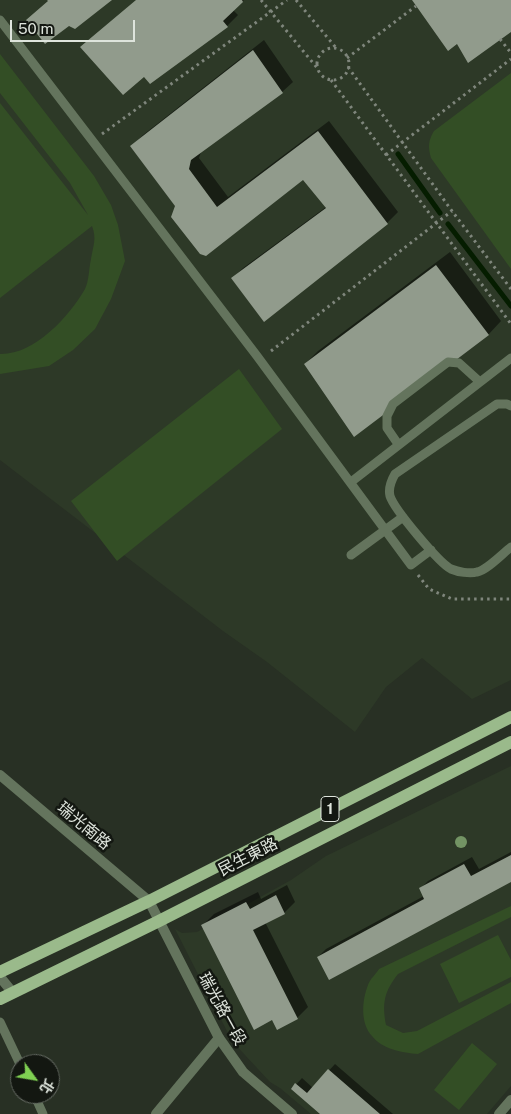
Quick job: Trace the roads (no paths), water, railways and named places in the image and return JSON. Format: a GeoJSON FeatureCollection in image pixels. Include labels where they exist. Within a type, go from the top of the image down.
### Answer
{"type":"FeatureCollection","features":[{"type":"Feature","properties":{"kind":"main road","name":"民生東路"},"geometry":{"type":"LineString","coordinates":[[0,972],[149,901],[511,717]]}},
{"type":"Feature","properties":{"kind":"main road","name":"民生東路"},"geometry":{"type":"LineString","coordinates":[[0,999],[159,921],[511,742]]}},
{"type":"Feature","properties":{"kind":"street","name":"瑞光南路"},"geometry":{"type":"LineString","coordinates":[[0,775],[149,901]]}},
{"type":"Feature","properties":{"kind":"street","name":"瑞光路一段"},"geometry":{"type":"LineString","coordinates":[[149,901],[218,1038],[243,1072],[292,1114]]}},
{"type":"Feature","properties":{"kind":"street"},"geometry":{"type":"LineString","coordinates":[[0,977],[13,993]]}},
{"type":"Feature","properties":{"kind":"street"},"geometry":{"type":"LineString","coordinates":[[156,1114],[218,1038]]}},
{"type":"Feature","properties":{"kind":"street"},"geometry":{"type":"LineString","coordinates":[[498,1114],[511,1100]]}},
{"type":"Feature","properties":{"kind":"lane"},"geometry":{"type":"LineString","coordinates":[[0,20],[257,356],[411,565],[432,550]]}},
{"type":"Feature","properties":{"kind":"lane"},"geometry":{"type":"LineString","coordinates":[[351,482],[511,358]]}},
{"type":"Feature","properties":{"kind":"lane"},"geometry":{"type":"LineString","coordinates":[[398,444],[387,428],[387,416],[393,404],[448,362],[459,363],[480,382]]}},
{"type":"Feature","properties":{"kind":"lane"},"geometry":{"type":"LineString","coordinates":[[511,406],[508,404],[498,404],[395,474],[390,483],[389,494],[404,517],[450,568],[464,572],[478,572],[511,547]]}},
{"type":"Feature","properties":{"kind":"lane"},"geometry":{"type":"LineString","coordinates":[[352,555],[404,517]]}},
{"type":"Feature","properties":{"kind":"lane"},"geometry":{"type":"LineString","coordinates":[[0,1022],[15,1054]]}},
{"type":"Feature","properties":{"kind":"waterway"},"geometry":{"type":"LineString","coordinates":[[398,154],[440,213]]}},
{"type":"Feature","properties":{"kind":"waterway"},"geometry":{"type":"LineString","coordinates":[[448,224],[511,306]]}}]}
